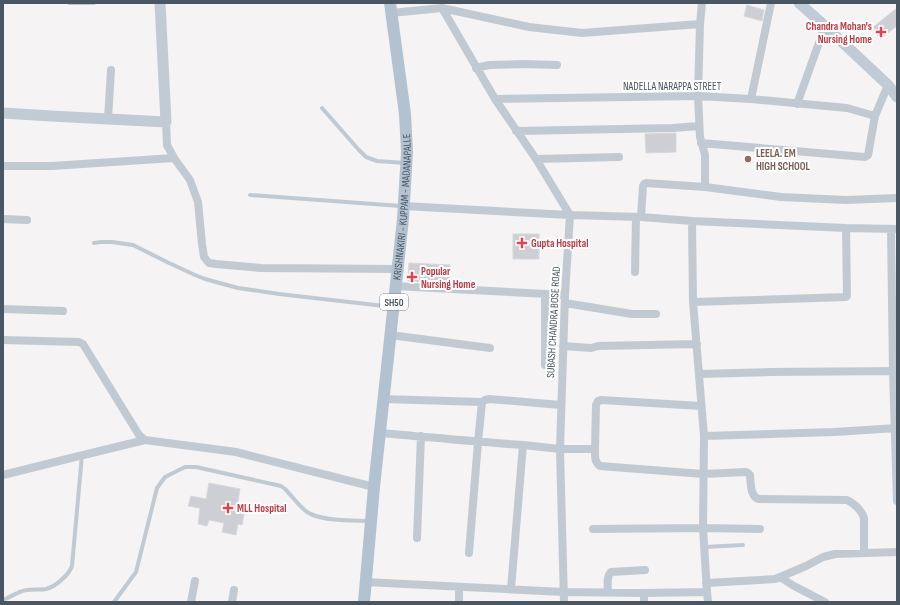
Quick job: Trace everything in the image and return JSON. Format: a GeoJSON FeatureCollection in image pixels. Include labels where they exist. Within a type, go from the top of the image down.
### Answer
{"type":"FeatureCollection","features":[{"type":"Feature","properties":{"kind":"main road","name":"KRISHNAKIRI - KUPPAM - MADANAPALLE"},"geometry":{"type":"LineString","coordinates":[[364,602],[407,152],[405,114],[390,8]]}},
{"type":"Feature","properties":{"kind":"street"},"geometry":{"type":"LineString","coordinates":[[160,3],[167,145],[174,158],[190,180],[198,202],[204,257],[209,263],[260,268],[397,269]]}},
{"type":"Feature","properties":{"kind":"street"},"geometry":{"type":"LineString","coordinates":[[702,3],[698,96],[700,137],[705,155],[705,187]]}},
{"type":"Feature","properties":{"kind":"street"},"geometry":{"type":"LineString","coordinates":[[751,99],[771,3]]}},
{"type":"Feature","properties":{"kind":"street"},"geometry":{"type":"LineString","coordinates":[[799,3],[888,84],[897,97]]}},
{"type":"Feature","properties":{"kind":"street"},"geometry":{"type":"LineString","coordinates":[[390,8],[442,8],[530,27],[582,33],[700,24]]}},
{"type":"Feature","properties":{"kind":"street"},"geometry":{"type":"LineString","coordinates":[[442,8],[494,99],[536,159],[570,215]]}},
{"type":"Feature","properties":{"kind":"street"},"geometry":{"type":"LineString","coordinates":[[797,104],[825,26]]}},
{"type":"Feature","properties":{"kind":"street"},"geometry":{"type":"LineString","coordinates":[[476,68],[489,65],[557,65]]}},
{"type":"Feature","properties":{"kind":"street"},"geometry":{"type":"LineString","coordinates":[[108,119],[111,70]]}},
{"type":"Feature","properties":{"kind":"street"},"geometry":{"type":"LineString","coordinates":[[701,143],[865,158],[868,155],[875,116],[888,84]]}},
{"type":"Feature","properties":{"kind":"street","name":"NADELLA NARAPPA STREET"},"geometry":{"type":"LineString","coordinates":[[494,99],[698,96],[751,99],[847,108],[875,116]]}},
{"type":"Feature","properties":{"kind":"street"},"geometry":{"type":"LineString","coordinates":[[3,113],[166,122]]}},
{"type":"Feature","properties":{"kind":"street"},"geometry":{"type":"LineString","coordinates":[[516,131],[673,128],[699,126]]}},
{"type":"Feature","properties":{"kind":"street"},"geometry":{"type":"LineString","coordinates":[[536,159],[619,157]]}},
{"type":"Feature","properties":{"kind":"street"},"geometry":{"type":"LineString","coordinates":[[3,166],[52,166],[174,158]]}},
{"type":"Feature","properties":{"kind":"street"},"geometry":{"type":"LineString","coordinates":[[635,272],[638,217],[642,186],[646,183],[705,187],[782,197],[846,200],[897,198]]}},
{"type":"Feature","properties":{"kind":"street"},"geometry":{"type":"LineString","coordinates":[[403,206],[692,221],[894,229],[897,500]]}},
{"type":"Feature","properties":{"kind":"street","name":"SUBASH CHANDRA BOSE ROAD"},"geometry":{"type":"LineString","coordinates":[[564,602],[560,449],[565,299],[570,215]]}},
{"type":"Feature","properties":{"kind":"street"},"geometry":{"type":"LineString","coordinates":[[3,219],[27,220]]}},
{"type":"Feature","properties":{"kind":"street"},"geometry":{"type":"LineString","coordinates":[[692,221],[693,302],[704,436],[703,528],[708,602]]}},
{"type":"Feature","properties":{"kind":"street"},"geometry":{"type":"LineString","coordinates":[[693,302],[846,297],[846,228]]}},
{"type":"Feature","properties":{"kind":"street"},"geometry":{"type":"LineString","coordinates":[[395,286],[545,294],[632,314],[656,314]]}},
{"type":"Feature","properties":{"kind":"street"},"geometry":{"type":"LineString","coordinates":[[545,294],[545,365]]}},
{"type":"Feature","properties":{"kind":"street"},"geometry":{"type":"LineString","coordinates":[[3,309],[63,311]]}},
{"type":"Feature","properties":{"kind":"street"},"geometry":{"type":"LineString","coordinates":[[390,335],[490,348]]}},
{"type":"Feature","properties":{"kind":"street"},"geometry":{"type":"LineString","coordinates":[[3,340],[80,342],[83,344],[139,435],[145,440]]}},
{"type":"Feature","properties":{"kind":"street"},"geometry":{"type":"LineString","coordinates":[[563,346],[591,348],[598,346],[697,344]]}},
{"type":"Feature","properties":{"kind":"street"},"geometry":{"type":"LineString","coordinates":[[699,374],[895,371]]}},
{"type":"Feature","properties":{"kind":"street"},"geometry":{"type":"LineString","coordinates":[[383,399],[482,402],[488,399],[561,405]]}},
{"type":"Feature","properties":{"kind":"street"},"geometry":{"type":"LineString","coordinates":[[701,406],[598,401],[596,405],[595,449],[597,464],[600,466],[703,474],[746,472],[750,476],[752,495],[758,499],[847,500],[855,504],[863,514],[864,553]]}},
{"type":"Feature","properties":{"kind":"street"},"geometry":{"type":"LineString","coordinates":[[468,553],[482,402]]}},
{"type":"Feature","properties":{"kind":"street"},"geometry":{"type":"LineString","coordinates":[[704,436],[834,432],[896,428]]}},
{"type":"Feature","properties":{"kind":"street"},"geometry":{"type":"LineString","coordinates":[[380,433],[560,449],[595,449]]}},
{"type":"Feature","properties":{"kind":"street"},"geometry":{"type":"LineString","coordinates":[[417,538],[421,436]]}},
{"type":"Feature","properties":{"kind":"street"},"geometry":{"type":"LineString","coordinates":[[3,475],[145,440],[236,452],[374,486]]}},
{"type":"Feature","properties":{"kind":"street"},"geometry":{"type":"LineString","coordinates":[[511,589],[523,445]]}},
{"type":"Feature","properties":{"kind":"street"},"geometry":{"type":"LineString","coordinates":[[593,529],[760,529]]}},
{"type":"Feature","properties":{"kind":"street"},"geometry":{"type":"LineString","coordinates":[[365,582],[564,592],[644,593],[707,588],[780,577],[823,557],[835,554],[897,552]]}},
{"type":"Feature","properties":{"kind":"street"},"geometry":{"type":"LineString","coordinates":[[608,592],[608,576],[611,572],[645,570]]}},
{"type":"Feature","properties":{"kind":"street"},"geometry":{"type":"LineString","coordinates":[[780,577],[825,602]]}},
{"type":"Feature","properties":{"kind":"street"},"geometry":{"type":"LineString","coordinates":[[191,602],[194,581]]}},
{"type":"Feature","properties":{"kind":"street"},"geometry":{"type":"LineString","coordinates":[[459,587],[459,602]]}},
{"type":"Feature","properties":{"kind":"street"},"geometry":{"type":"LineString","coordinates":[[232,602],[234,590]]}},
{"type":"Feature","properties":{"kind":"street"},"geometry":{"type":"LineString","coordinates":[[644,593],[644,602]]}},
{"type":"Feature","properties":{"kind":"lane"},"geometry":{"type":"LineString","coordinates":[[69,3],[94,3]]}},
{"type":"Feature","properties":{"kind":"lane"},"geometry":{"type":"LineString","coordinates":[[322,108],[366,157],[377,161],[406,163]]}},
{"type":"Feature","properties":{"kind":"lane"},"geometry":{"type":"LineString","coordinates":[[250,195],[403,206]]}},
{"type":"Feature","properties":{"kind":"lane"},"geometry":{"type":"LineString","coordinates":[[94,243],[112,242],[132,245],[204,279],[238,288],[393,307]]}},
{"type":"Feature","properties":{"kind":"lane"},"geometry":{"type":"LineString","coordinates":[[3,600],[21,591],[52,587],[70,571],[72,566],[82,455]]}},
{"type":"Feature","properties":{"kind":"lane"},"geometry":{"type":"LineString","coordinates":[[114,602],[136,572],[157,488],[165,477],[184,467],[196,467],[281,486],[313,515],[350,521],[371,521]]}},
{"type":"Feature","properties":{"kind":"lane"},"geometry":{"type":"LineString","coordinates":[[704,547],[742,545]]}},
{"type":"Feature","properties":{"kind":"building"},"geometry":{"type":"Polygon","coordinates":[[[747,5],[764,10],[762,21],[744,16],[747,5]]]}},
{"type":"Feature","properties":{"kind":"building"},"geometry":{"type":"Polygon","coordinates":[[[897,8],[897,26],[880,39],[872,28],[897,8]]]}},
{"type":"Feature","properties":{"kind":"building"},"geometry":{"type":"Polygon","coordinates":[[[676,133],[676,152],[646,153],[645,134],[676,133]]]}},
{"type":"Feature","properties":{"kind":"building"},"geometry":{"type":"Polygon","coordinates":[[[513,234],[539,234],[539,259],[513,259],[513,234]]]}},
{"type":"Feature","properties":{"kind":"building"},"geometry":{"type":"Polygon","coordinates":[[[409,263],[450,265],[449,283],[408,281],[409,263]]]}},
{"type":"Feature","properties":{"kind":"building"},"geometry":{"type":"Polygon","coordinates":[[[209,483],[240,489],[236,513],[244,514],[242,525],[238,524],[236,535],[222,532],[224,523],[209,520],[207,526],[198,524],[200,508],[188,506],[191,496],[206,499],[209,483]]]}},
{"type":"Feature","properties":{"kind":"place","name":"Chandra Mohan's Nursing Home"},"geometry":{"type":"Point","coordinates":[881,32]}},
{"type":"Feature","properties":{"kind":"place","name":"LEELA. EM HIGH SCHOOL"},"geometry":{"type":"Point","coordinates":[748,159]}},
{"type":"Feature","properties":{"kind":"place","name":"Gupta Hospital"},"geometry":{"type":"Point","coordinates":[522,243]}},
{"type":"Feature","properties":{"kind":"place","name":"Popular Nursing Home"},"geometry":{"type":"Point","coordinates":[412,277]}},
{"type":"Feature","properties":{"kind":"place","name":"MLL Hospital"},"geometry":{"type":"Point","coordinates":[228,508]}}]}
